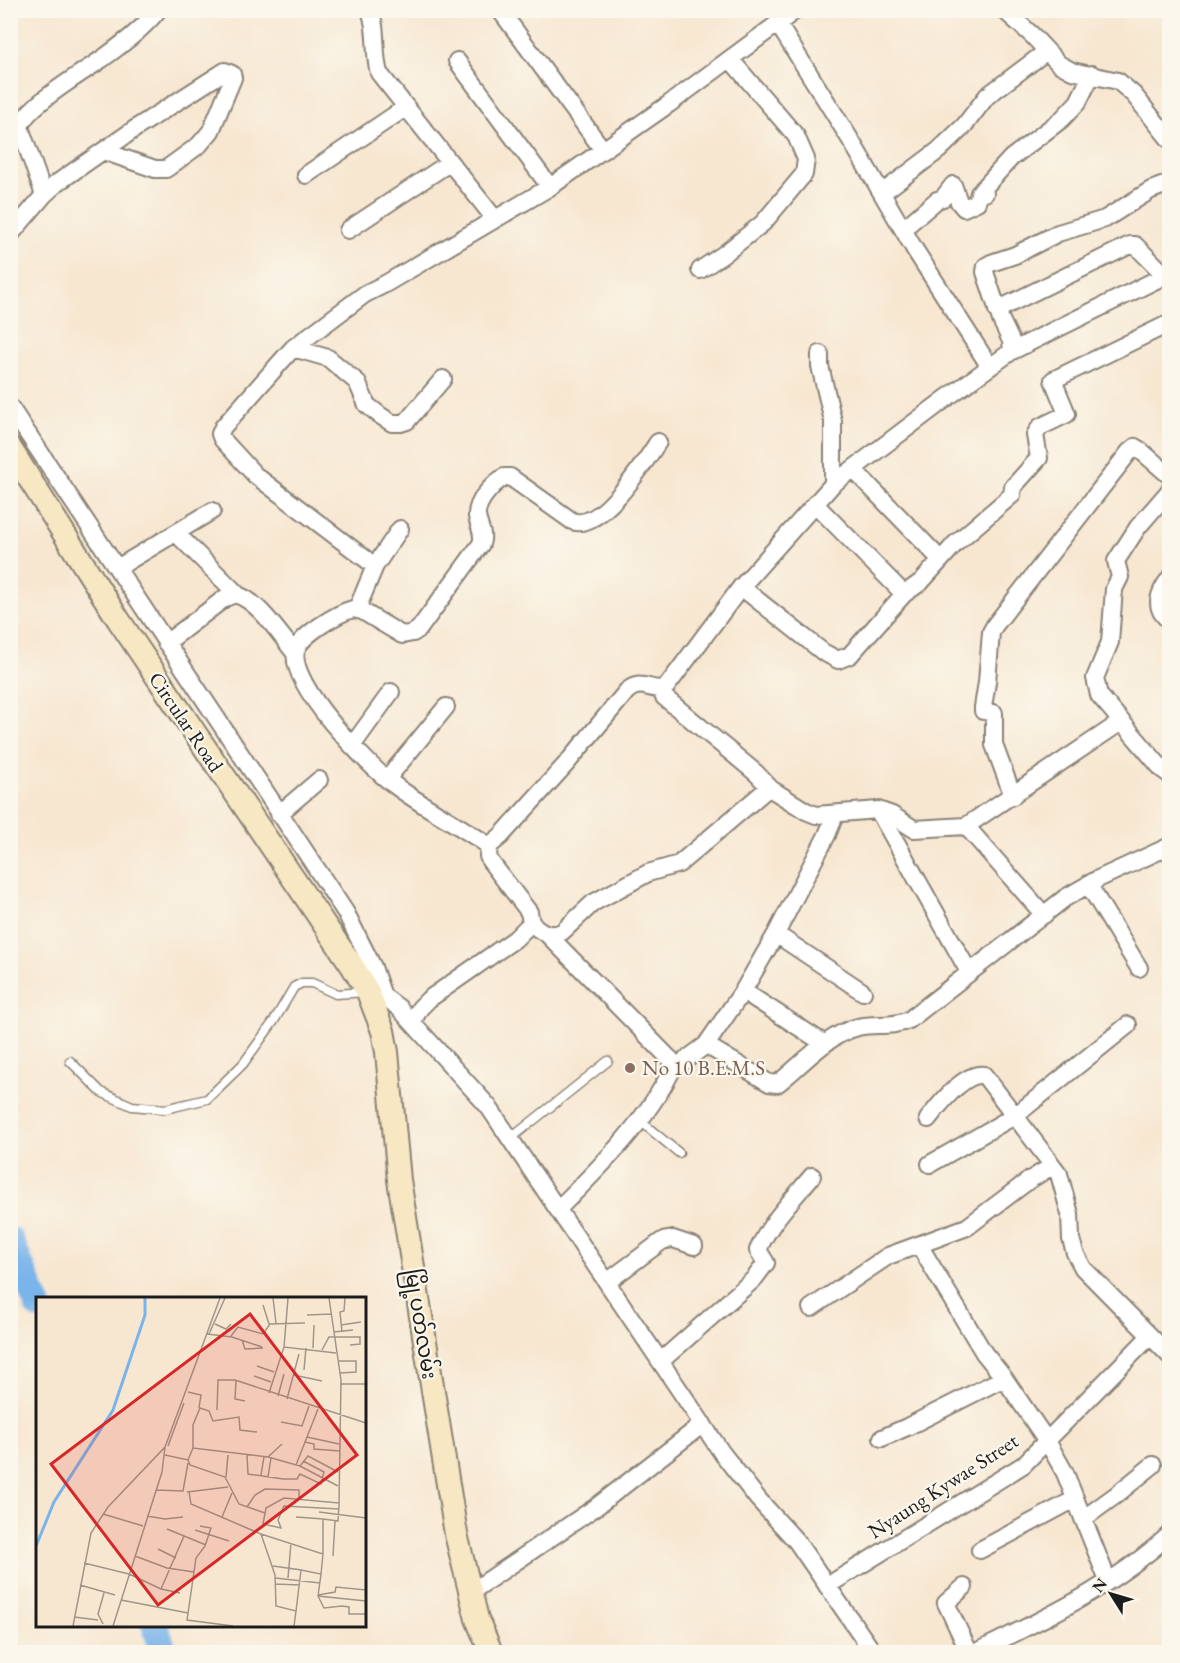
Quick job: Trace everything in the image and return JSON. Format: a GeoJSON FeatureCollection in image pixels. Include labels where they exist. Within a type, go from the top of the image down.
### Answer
{"type":"FeatureCollection","features":[{"type":"Feature","properties":{"kind":"main road","name":"Circular Road"},"geometry":{"type":"LineString","coordinates":[[10,447],[118,619],[353,967],[375,994]]}},
{"type":"Feature","properties":{"kind":"main road","name":"မြို့ပတ်လမ်း"},"geometry":{"type":"LineString","coordinates":[[375,994],[387,1052],[399,1180],[456,1534],[477,1619],[491,1653]]}},
{"type":"Feature","properties":{"kind":"street"},"geometry":{"type":"LineString","coordinates":[[44,195],[20,127],[22,120],[40,102],[105,57],[141,28],[158,10]]}},
{"type":"Feature","properties":{"kind":"street"},"geometry":{"type":"LineString","coordinates":[[370,10],[375,32],[376,64],[379,73],[495,219]]}},
{"type":"Feature","properties":{"kind":"street"},"geometry":{"type":"LineString","coordinates":[[375,566],[255,475],[222,439],[220,434],[223,427],[293,348],[365,294],[550,187],[796,10]]}},
{"type":"Feature","properties":{"kind":"street"},"geometry":{"type":"LineString","coordinates":[[1004,10],[1065,68],[1118,81],[1134,95],[1170,140]]}},
{"type":"Feature","properties":{"kind":"street"},"geometry":{"type":"LineString","coordinates":[[504,12],[603,150]]}},
{"type":"Feature","properties":{"kind":"street"},"geometry":{"type":"LineString","coordinates":[[778,24],[903,230],[990,367]]}},
{"type":"Feature","properties":{"kind":"street"},"geometry":{"type":"LineString","coordinates":[[882,193],[939,150],[964,126],[987,96],[1047,51]]}},
{"type":"Feature","properties":{"kind":"street"},"geometry":{"type":"LineString","coordinates":[[700,270],[762,223],[804,174],[806,159],[796,136],[730,59]]}},
{"type":"Feature","properties":{"kind":"street"},"geometry":{"type":"LineString","coordinates":[[457,61],[550,187]]}},
{"type":"Feature","properties":{"kind":"street"},"geometry":{"type":"LineString","coordinates":[[10,235],[57,183],[103,151],[225,71],[232,74],[233,78],[211,131],[199,145],[166,169],[155,169],[103,151]]}},
{"type":"Feature","properties":{"kind":"street"},"geometry":{"type":"LineString","coordinates":[[903,230],[937,200],[943,198],[953,185],[959,202],[964,208],[977,202],[980,193],[985,193],[982,190],[1011,158],[1062,118],[1078,102],[1092,74]]}},
{"type":"Feature","properties":{"kind":"street"},"geometry":{"type":"LineString","coordinates":[[306,175],[405,108]]}},
{"type":"Feature","properties":{"kind":"street"},"geometry":{"type":"LineString","coordinates":[[348,230],[449,163]]}},
{"type":"Feature","properties":{"kind":"street"},"geometry":{"type":"LineString","coordinates":[[1012,351],[1011,341],[997,310],[985,272],[986,266],[991,262],[1015,255],[1058,233],[1105,219],[1151,190],[1170,183]]}},
{"type":"Feature","properties":{"kind":"street"},"geometry":{"type":"LineString","coordinates":[[672,1070],[671,1060],[547,934],[531,923],[529,912],[488,856],[489,846],[501,836],[567,763],[627,691],[639,684],[660,689],[667,686],[741,587],[833,484],[1012,351],[1168,276],[1135,244],[997,310]]}},
{"type":"Feature","properties":{"kind":"street"},"geometry":{"type":"LineString","coordinates":[[741,587],[823,652],[838,660],[845,659],[904,594],[921,582],[956,543],[1012,495],[1013,487],[1039,458],[1035,435],[1040,427],[1067,414],[1053,380],[1170,323]]}},
{"type":"Feature","properties":{"kind":"street"},"geometry":{"type":"LineString","coordinates":[[293,348],[328,358],[357,382],[368,405],[392,423],[407,421],[443,379]]}},
{"type":"Feature","properties":{"kind":"street"},"geometry":{"type":"LineString","coordinates":[[820,354],[820,366],[833,421],[833,484]]}},
{"type":"Feature","properties":{"kind":"street"},"geometry":{"type":"LineString","coordinates":[[10,407],[346,913],[373,967],[375,994],[413,1022],[488,1106],[722,1453],[796,1542],[873,1653]]}},
{"type":"Feature","properties":{"kind":"street"},"geometry":{"type":"LineString","coordinates":[[295,653],[303,640],[312,632],[349,610],[357,609],[402,635],[413,633],[422,625],[481,544],[478,507],[500,479],[508,475],[572,521],[586,522],[601,513],[621,492],[644,464],[658,442]]}},
{"type":"Feature","properties":{"kind":"street"},"geometry":{"type":"LineString","coordinates":[[1013,796],[994,745],[994,713],[983,711],[991,632],[1130,451],[1135,447],[1140,450],[1170,476]]}},
{"type":"Feature","properties":{"kind":"street"},"geometry":{"type":"LineString","coordinates":[[853,469],[941,560]]}},
{"type":"Feature","properties":{"kind":"street"},"geometry":{"type":"LineString","coordinates":[[1170,490],[1138,527],[1116,561],[1119,577],[1114,589],[1110,642],[1095,678],[1100,695],[1121,722],[1170,775]]}},
{"type":"Feature","properties":{"kind":"street"},"geometry":{"type":"LineString","coordinates":[[815,504],[904,594]]}},
{"type":"Feature","properties":{"kind":"street"},"geometry":{"type":"LineString","coordinates":[[117,568],[212,511]]}},
{"type":"Feature","properties":{"kind":"street"},"geometry":{"type":"LineString","coordinates":[[357,609],[375,566],[400,529]]}},
{"type":"Feature","properties":{"kind":"street"},"geometry":{"type":"LineString","coordinates":[[176,533],[238,595],[249,601],[261,613],[295,653],[302,677],[319,708],[352,746],[387,779],[489,846]]}},
{"type":"Feature","properties":{"kind":"street"},"geometry":{"type":"LineString","coordinates":[[1170,578],[1160,594],[1158,608],[1161,615],[1170,621]]}},
{"type":"Feature","properties":{"kind":"street"},"geometry":{"type":"LineString","coordinates":[[166,643],[229,596],[238,595]]}},
{"type":"Feature","properties":{"kind":"street"},"geometry":{"type":"LineString","coordinates":[[660,689],[664,697],[756,773],[771,789],[810,814],[835,815],[878,810],[892,815],[914,829],[966,826],[1121,722]]}},
{"type":"Feature","properties":{"kind":"street"},"geometry":{"type":"LineString","coordinates":[[352,746],[391,692]]}},
{"type":"Feature","properties":{"kind":"street"},"geometry":{"type":"LineString","coordinates":[[387,779],[446,707]]}},
{"type":"Feature","properties":{"kind":"street"},"geometry":{"type":"LineString","coordinates":[[279,814],[319,780]]}},
{"type":"Feature","properties":{"kind":"street"},"geometry":{"type":"LineString","coordinates":[[547,934],[562,932],[592,903],[641,876],[679,864],[766,790],[771,789]]}},
{"type":"Feature","properties":{"kind":"street"},"geometry":{"type":"LineString","coordinates":[[878,810],[969,972]]}},
{"type":"Feature","properties":{"kind":"street"},"geometry":{"type":"LineString","coordinates":[[558,1209],[604,1164],[639,1120],[672,1070],[706,1045],[743,991],[776,934],[835,815]]}},
{"type":"Feature","properties":{"kind":"street"},"geometry":{"type":"LineString","coordinates":[[966,826],[1044,915]]}},
{"type":"Feature","properties":{"kind":"street"},"geometry":{"type":"LineString","coordinates":[[706,1045],[769,1083],[777,1084],[825,1044],[856,1027],[898,1025],[909,1020],[1065,898],[1170,846]]}},
{"type":"Feature","properties":{"kind":"street"},"geometry":{"type":"LineString","coordinates":[[1088,885],[1139,968]]}},
{"type":"Feature","properties":{"kind":"street"},"geometry":{"type":"LineString","coordinates":[[413,1022],[420,1008],[429,999],[515,939],[531,923]]}},
{"type":"Feature","properties":{"kind":"street"},"geometry":{"type":"LineString","coordinates":[[776,934],[863,992]]}},
{"type":"Feature","properties":{"kind":"street"},"geometry":{"type":"LineString","coordinates":[[743,991],[825,1044]]}},
{"type":"Feature","properties":{"kind":"street"},"geometry":{"type":"LineString","coordinates":[[930,1164],[1016,1115],[1128,1025]]}},
{"type":"Feature","properties":{"kind":"street"},"geometry":{"type":"LineString","coordinates":[[928,1119],[952,1090],[980,1074],[984,1075],[1059,1174],[1066,1195],[1075,1253],[1083,1268],[1170,1356]]}},
{"type":"Feature","properties":{"kind":"street"},"geometry":{"type":"LineString","coordinates":[[811,1308],[888,1256],[967,1227],[1028,1181],[1052,1166]]}},
{"type":"Feature","properties":{"kind":"street"},"geometry":{"type":"LineString","coordinates":[[660,1361],[754,1280],[766,1263],[758,1250],[762,1240],[774,1220],[812,1176]]}},
{"type":"Feature","properties":{"kind":"street"},"geometry":{"type":"LineString","coordinates":[[607,1282],[662,1241],[673,1239],[694,1246]]}},
{"type":"Feature","properties":{"kind":"street"},"geometry":{"type":"LineString","coordinates":[[919,1245],[984,1353],[1047,1441],[1065,1473],[1108,1581]]}},
{"type":"Feature","properties":{"kind":"street","name":"Nyaung Kywae Street"},"geometry":{"type":"LineString","coordinates":[[827,1586],[1009,1475],[1036,1454],[1150,1336]]}},
{"type":"Feature","properties":{"kind":"street"},"geometry":{"type":"LineString","coordinates":[[882,1438],[1004,1378]]}},
{"type":"Feature","properties":{"kind":"street"},"geometry":{"type":"LineString","coordinates":[[471,1592],[596,1507],[703,1424]]}},
{"type":"Feature","properties":{"kind":"street"},"geometry":{"type":"LineString","coordinates":[[1083,1519],[1153,1465]]}},
{"type":"Feature","properties":{"kind":"street"},"geometry":{"type":"LineString","coordinates":[[980,1550],[1075,1499]]}},
{"type":"Feature","properties":{"kind":"street"},"geometry":{"type":"LineString","coordinates":[[976,1653],[1046,1618],[1108,1581],[1147,1555],[1170,1534]]}},
{"type":"Feature","properties":{"kind":"street"},"geometry":{"type":"LineString","coordinates":[[964,1587],[946,1602],[969,1653]]}},
{"type":"Feature","properties":{"kind":"lane"},"geometry":{"type":"LineString","coordinates":[[70,1061],[101,1092],[132,1106],[165,1109],[207,1099],[243,1064],[274,1021],[294,987],[302,983],[312,983],[336,994],[375,994]]}},
{"type":"Feature","properties":{"kind":"lane"},"geometry":{"type":"LineString","coordinates":[[510,1139],[608,1061]]}},
{"type":"Feature","properties":{"kind":"lane"},"geometry":{"type":"LineString","coordinates":[[639,1120],[679,1153]]}},
{"type":"Feature","properties":{"kind":"waterway"},"geometry":{"type":"LineString","coordinates":[[10,1240],[36,1301]]}},
{"type":"Feature","properties":{"kind":"waterway"},"geometry":{"type":"LineString","coordinates":[[155,1627],[164,1652]]}},
{"type":"Feature","properties":{"kind":"place","name":"No 10 B.E.M.S"},"geometry":{"type":"Point","coordinates":[630,1068]}}]}
